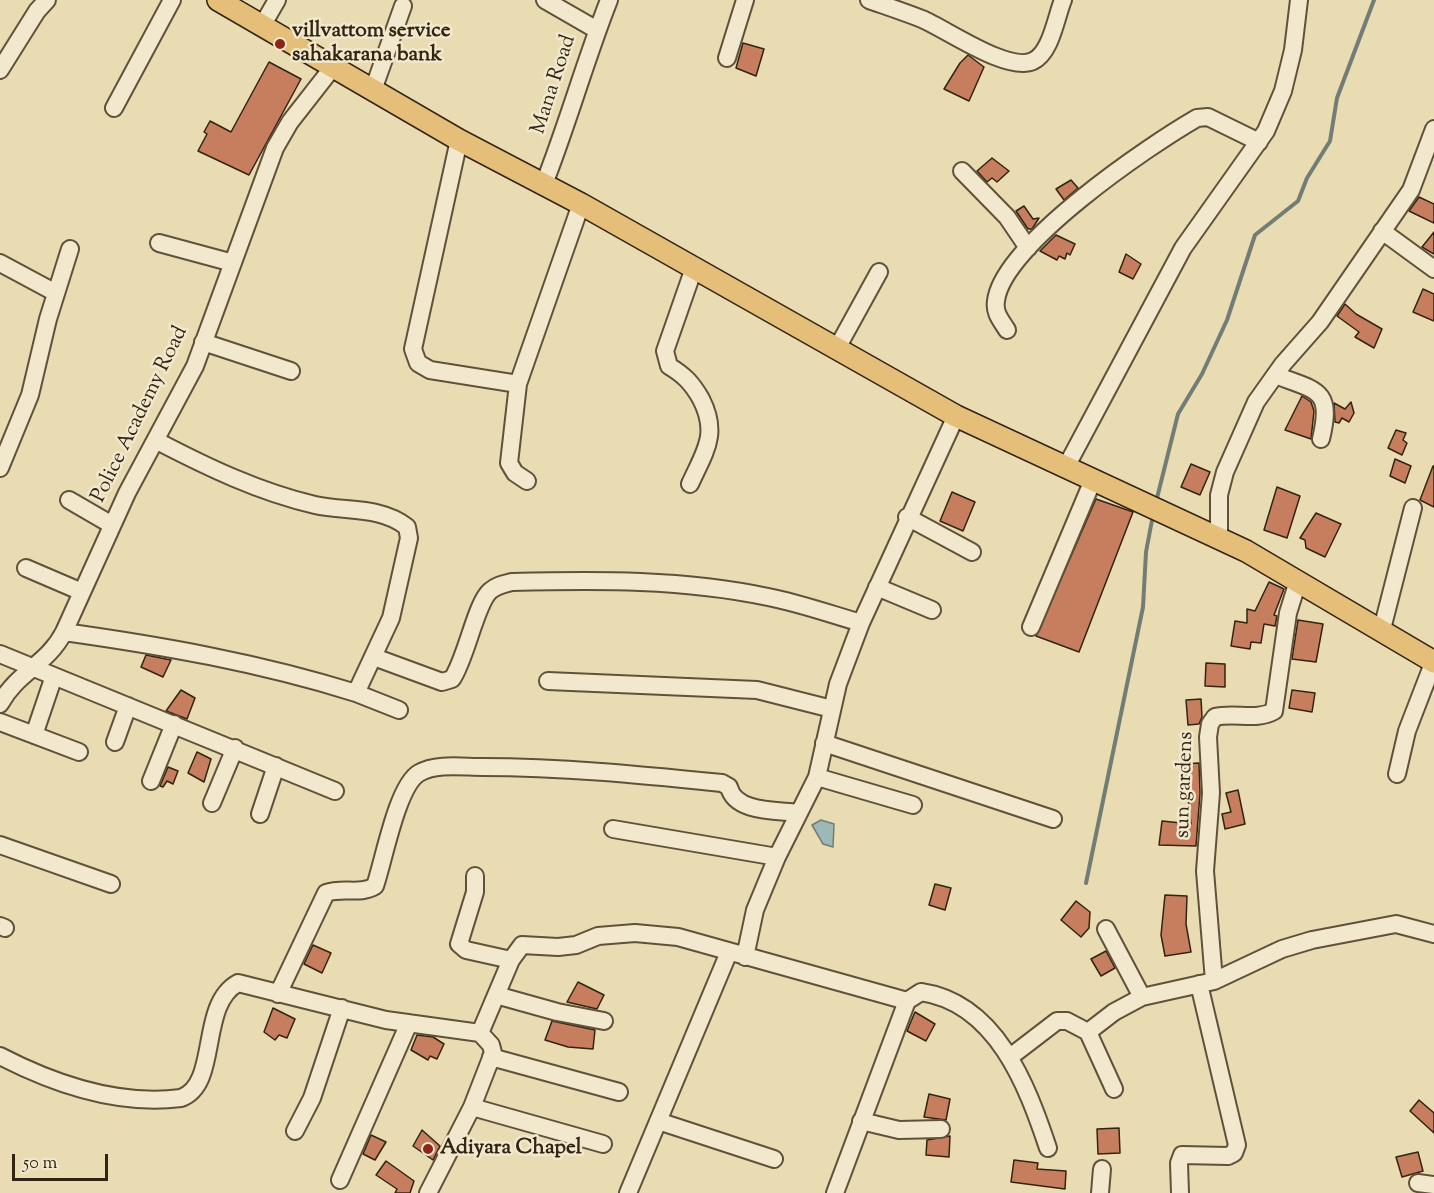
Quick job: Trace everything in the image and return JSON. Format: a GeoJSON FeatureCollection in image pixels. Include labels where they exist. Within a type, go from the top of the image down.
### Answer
{"type":"FeatureCollection","features":[{"type":"Feature","properties":{"kind":"main road"},"geometry":{"type":"LineString","coordinates":[[218,0],[459,140],[581,204],[956,416],[1219,538],[1382,629],[1434,661]]}},
{"type":"Feature","properties":{"kind":"street"},"geometry":{"type":"LineString","coordinates":[[0,70],[37,11],[47,0]]}},
{"type":"Feature","properties":{"kind":"street"},"geometry":{"type":"LineString","coordinates":[[114,108],[172,0]]}},
{"type":"Feature","properties":{"kind":"street"},"geometry":{"type":"LineString","coordinates":[[262,26],[277,0]]}},
{"type":"Feature","properties":{"kind":"street"},"geometry":{"type":"LineString","coordinates":[[545,0],[597,30]]}},
{"type":"Feature","properties":{"kind":"street","name":"Mana Road"},"geometry":{"type":"LineString","coordinates":[[544,184],[568,123],[582,69],[609,0]]}},
{"type":"Feature","properties":{"kind":"street"},"geometry":{"type":"LineString","coordinates":[[727,58],[746,0]]}},
{"type":"Feature","properties":{"kind":"street"},"geometry":{"type":"LineString","coordinates":[[869,0],[922,19],[992,55],[1011,62],[1031,62],[1043,53],[1063,0]]}},
{"type":"Feature","properties":{"kind":"street"},"geometry":{"type":"LineString","coordinates":[[1065,467],[1183,248],[1259,141],[1283,91],[1293,50],[1299,0]]}},
{"type":"Feature","properties":{"kind":"street"},"geometry":{"type":"LineString","coordinates":[[373,90],[403,6]]}},
{"type":"Feature","properties":{"kind":"street","name":"Police Academy Road"},"geometry":{"type":"LineString","coordinates":[[0,704],[19,676],[33,668],[56,647],[64,632],[112,525],[195,366],[274,147],[290,122],[333,67]]}},
{"type":"Feature","properties":{"kind":"street"},"geometry":{"type":"LineString","coordinates":[[1007,330],[997,315],[995,302],[998,289],[1028,248],[1098,186],[1197,118],[1208,117],[1259,141]]}},
{"type":"Feature","properties":{"kind":"street"},"geometry":{"type":"LineString","coordinates":[[1219,538],[1218,495],[1225,472],[1256,402],[1275,375],[1320,322],[1411,190],[1434,129]]}},
{"type":"Feature","properties":{"kind":"street"},"geometry":{"type":"LineString","coordinates":[[459,140],[412,349],[418,363],[430,370],[518,384]]}},
{"type":"Feature","properties":{"kind":"street"},"geometry":{"type":"LineString","coordinates":[[962,171],[1007,217],[1028,248]]}},
{"type":"Feature","properties":{"kind":"street"},"geometry":{"type":"LineString","coordinates":[[527,481],[515,473],[509,463],[518,384],[581,204]]}},
{"type":"Feature","properties":{"kind":"street"},"geometry":{"type":"LineString","coordinates":[[1382,231],[1434,269]]}},
{"type":"Feature","properties":{"kind":"street"},"geometry":{"type":"LineString","coordinates":[[159,243],[233,263]]}},
{"type":"Feature","properties":{"kind":"street"},"geometry":{"type":"LineString","coordinates":[[0,468],[30,395],[70,249]]}},
{"type":"Feature","properties":{"kind":"street"},"geometry":{"type":"LineString","coordinates":[[0,263],[56,294]]}},
{"type":"Feature","properties":{"kind":"street"},"geometry":{"type":"LineString","coordinates":[[690,484],[706,448],[711,430],[709,416],[686,376],[669,366],[665,360],[665,351],[694,268]]}},
{"type":"Feature","properties":{"kind":"street"},"geometry":{"type":"LineString","coordinates":[[836,350],[879,272]]}},
{"type":"Feature","properties":{"kind":"street"},"geometry":{"type":"LineString","coordinates":[[203,342],[291,371]]}},
{"type":"Feature","properties":{"kind":"street"},"geometry":{"type":"LineString","coordinates":[[1275,375],[1321,395],[1326,405],[1327,416],[1321,440]]}},
{"type":"Feature","properties":{"kind":"street"},"geometry":{"type":"LineString","coordinates":[[746,957],[755,910],[777,857],[817,777],[838,684],[861,623],[907,517],[956,416]]}},
{"type":"Feature","properties":{"kind":"street"},"geometry":{"type":"LineString","coordinates":[[0,426],[16,433]]}},
{"type":"Feature","properties":{"kind":"street"},"geometry":{"type":"LineString","coordinates":[[157,441],[214,470],[268,490],[316,505],[376,512],[397,519],[407,527],[409,538],[391,618],[356,693]]}},
{"type":"Feature","properties":{"kind":"street"},"geometry":{"type":"LineString","coordinates":[[1031,627],[1093,480]]}},
{"type":"Feature","properties":{"kind":"street"},"geometry":{"type":"LineString","coordinates":[[69,500],[112,525]]}},
{"type":"Feature","properties":{"kind":"street"},"geometry":{"type":"LineString","coordinates":[[1382,629],[1413,508]]}},
{"type":"Feature","properties":{"kind":"street"},"geometry":{"type":"LineString","coordinates":[[907,517],[972,552]]}},
{"type":"Feature","properties":{"kind":"street"},"geometry":{"type":"LineString","coordinates":[[26,568],[82,592]]}},
{"type":"Feature","properties":{"kind":"street"},"geometry":{"type":"LineString","coordinates":[[374,657],[442,682],[452,679],[460,668],[488,592],[500,585],[512,582],[612,580],[690,585],[769,597],[861,623]]}},
{"type":"Feature","properties":{"kind":"street","name":"sun gardens"},"geometry":{"type":"LineString","coordinates":[[1206,982],[1205,871],[1211,793],[1208,737],[1210,724],[1215,717],[1228,713],[1265,716],[1274,711],[1278,698],[1288,613],[1298,581]]}},
{"type":"Feature","properties":{"kind":"street"},"geometry":{"type":"LineString","coordinates":[[877,587],[932,610]]}},
{"type":"Feature","properties":{"kind":"street"},"geometry":{"type":"LineString","coordinates":[[64,632],[216,655],[285,671],[356,693],[399,710]]}},
{"type":"Feature","properties":{"kind":"street"},"geometry":{"type":"LineString","coordinates":[[0,654],[235,748],[335,791]]}},
{"type":"Feature","properties":{"kind":"street"},"geometry":{"type":"LineString","coordinates":[[1397,774],[1407,731],[1434,661]]}},
{"type":"Feature","properties":{"kind":"street"},"geometry":{"type":"LineString","coordinates":[[34,735],[54,676]]}},
{"type":"Feature","properties":{"kind":"street"},"geometry":{"type":"LineString","coordinates":[[548,681],[757,690],[832,709]]}},
{"type":"Feature","properties":{"kind":"street"},"geometry":{"type":"LineString","coordinates":[[115,742],[128,706]]}},
{"type":"Feature","properties":{"kind":"street"},"geometry":{"type":"LineString","coordinates":[[0,722],[79,752]]}},
{"type":"Feature","properties":{"kind":"street"},"geometry":{"type":"LineString","coordinates":[[151,781],[174,724]]}},
{"type":"Feature","properties":{"kind":"street"},"geometry":{"type":"LineString","coordinates":[[824,744],[1053,819]]}},
{"type":"Feature","properties":{"kind":"street"},"geometry":{"type":"LineString","coordinates":[[212,803],[235,748]]}},
{"type":"Feature","properties":{"kind":"street"},"geometry":{"type":"LineString","coordinates":[[260,814],[276,766]]}},
{"type":"Feature","properties":{"kind":"street"},"geometry":{"type":"LineString","coordinates":[[278,994],[326,893],[337,889],[366,892],[375,886],[408,784],[419,773],[439,767],[547,767],[722,783],[729,787],[731,796],[738,802],[752,807],[799,813]]}},
{"type":"Feature","properties":{"kind":"street"},"geometry":{"type":"LineString","coordinates":[[817,777],[913,805]]}},
{"type":"Feature","properties":{"kind":"street"},"geometry":{"type":"LineString","coordinates":[[613,829],[777,857]]}},
{"type":"Feature","properties":{"kind":"street"},"geometry":{"type":"LineString","coordinates":[[0,845],[111,884]]}},
{"type":"Feature","properties":{"kind":"street"},"geometry":{"type":"LineString","coordinates":[[475,876],[475,892],[459,944],[466,950],[511,960]]}},
{"type":"Feature","properties":{"kind":"street"},"geometry":{"type":"LineString","coordinates":[[1089,1032],[1114,1012],[1142,997],[1206,982],[1282,949],[1357,929],[1396,924],[1434,934]]}},
{"type":"Feature","properties":{"kind":"street"},"geometry":{"type":"LineString","coordinates":[[1106,929],[1142,997]]}},
{"type":"Feature","properties":{"kind":"street"},"geometry":{"type":"LineString","coordinates":[[480,1033],[511,960],[522,945],[558,947],[576,945],[598,936],[635,933],[678,937],[907,1001]]}},
{"type":"Feature","properties":{"kind":"street"},"geometry":{"type":"LineString","coordinates":[[628,1193],[729,952]]}},
{"type":"Feature","properties":{"kind":"street"},"geometry":{"type":"LineString","coordinates":[[1180,1193],[1179,1163],[1182,1155],[1228,1156],[1234,1153],[1237,1145],[1206,982]]}},
{"type":"Feature","properties":{"kind":"street"},"geometry":{"type":"LineString","coordinates":[[0,1056],[78,1090],[116,1096],[181,1098],[188,1096],[199,1083],[215,1014],[229,988],[238,983],[409,1023],[480,1033],[491,1045],[491,1057],[435,1191]]}},
{"type":"Feature","properties":{"kind":"street"},"geometry":{"type":"LineString","coordinates":[[835,1193],[907,1001],[921,992],[940,995],[984,1024],[1010,1057],[1033,1102],[1048,1148]]}},
{"type":"Feature","properties":{"kind":"street"},"geometry":{"type":"LineString","coordinates":[[496,995],[557,1012],[604,1021]]}},
{"type":"Feature","properties":{"kind":"street"},"geometry":{"type":"LineString","coordinates":[[295,1131],[312,1098],[342,1008]]}},
{"type":"Feature","properties":{"kind":"street"},"geometry":{"type":"LineString","coordinates":[[1010,1057],[1057,1021],[1067,1021],[1089,1032],[1114,1089]]}},
{"type":"Feature","properties":{"kind":"street"},"geometry":{"type":"LineString","coordinates":[[340,1179],[409,1023]]}},
{"type":"Feature","properties":{"kind":"street"},"geometry":{"type":"LineString","coordinates":[[491,1057],[619,1092]]}},
{"type":"Feature","properties":{"kind":"street"},"geometry":{"type":"LineString","coordinates":[[472,1107],[603,1144]]}},
{"type":"Feature","properties":{"kind":"street"},"geometry":{"type":"LineString","coordinates":[[658,1121],[774,1159]]}},
{"type":"Feature","properties":{"kind":"street"},"geometry":{"type":"LineString","coordinates":[[861,1121],[899,1130],[941,1129]]}},
{"type":"Feature","properties":{"kind":"street"},"geometry":{"type":"LineString","coordinates":[[1100,1193],[1102,1169]]}},
{"type":"Feature","properties":{"kind":"water"},"geometry":{"type":"Polygon","coordinates":[[[821,820],[834,824],[833,847],[823,844],[812,825],[821,820]]]}},
{"type":"Feature","properties":{"kind":"building"},"geometry":{"type":"Polygon","coordinates":[[[743,43],[764,49],[756,76],[736,68],[743,43]]]}},
{"type":"Feature","properties":{"kind":"building"},"geometry":{"type":"Polygon","coordinates":[[[968,55],[984,67],[969,101],[944,89],[960,63],[968,55]]]}},
{"type":"Feature","properties":{"kind":"building"},"geometry":{"type":"Polygon","coordinates":[[[269,62],[301,79],[249,175],[198,151],[207,134],[204,132],[210,121],[231,132],[269,62]]]}},
{"type":"Feature","properties":{"kind":"building"},"geometry":{"type":"Polygon","coordinates":[[[992,158],[1009,171],[997,182],[992,178],[987,182],[977,171],[992,158]]]}},
{"type":"Feature","properties":{"kind":"building"},"geometry":{"type":"Polygon","coordinates":[[[1071,180],[1078,188],[1064,200],[1056,189],[1071,180]]]}},
{"type":"Feature","properties":{"kind":"building"},"geometry":{"type":"Polygon","coordinates":[[[1419,197],[1434,204],[1434,223],[1409,211],[1419,197]]]}},
{"type":"Feature","properties":{"kind":"building"},"geometry":{"type":"Polygon","coordinates":[[[1024,206],[1033,219],[1039,218],[1032,229],[1028,229],[1016,211],[1024,206]]]}},
{"type":"Feature","properties":{"kind":"building"},"geometry":{"type":"Polygon","coordinates":[[[1434,232],[1434,254],[1422,247],[1434,232]]]}},
{"type":"Feature","properties":{"kind":"building"},"geometry":{"type":"Polygon","coordinates":[[[1056,235],[1075,244],[1070,255],[1067,253],[1065,259],[1059,256],[1057,260],[1040,251],[1056,235]]]}},
{"type":"Feature","properties":{"kind":"building"},"geometry":{"type":"Polygon","coordinates":[[[1126,254],[1141,264],[1133,279],[1119,272],[1126,254]]]}},
{"type":"Feature","properties":{"kind":"building"},"geometry":{"type":"Polygon","coordinates":[[[1423,289],[1434,294],[1434,321],[1413,312],[1423,289]]]}},
{"type":"Feature","properties":{"kind":"building"},"geometry":{"type":"Polygon","coordinates":[[[1345,304],[1356,314],[1382,329],[1374,348],[1355,337],[1359,332],[1337,316],[1345,304]]]}},
{"type":"Feature","properties":{"kind":"building"},"geometry":{"type":"Polygon","coordinates":[[[1302,396],[1311,402],[1314,411],[1311,439],[1285,430],[1302,396]]]}},
{"type":"Feature","properties":{"kind":"building"},"geometry":{"type":"Polygon","coordinates":[[[1351,402],[1354,413],[1349,422],[1342,418],[1339,423],[1335,422],[1334,403],[1345,409],[1351,402]]]}},
{"type":"Feature","properties":{"kind":"building"},"geometry":{"type":"Polygon","coordinates":[[[1396,430],[1406,433],[1403,440],[1407,443],[1402,455],[1388,448],[1396,430]]]}},
{"type":"Feature","properties":{"kind":"building"},"geometry":{"type":"Polygon","coordinates":[[[1395,459],[1411,466],[1405,483],[1390,476],[1395,459]]]}},
{"type":"Feature","properties":{"kind":"building"},"geometry":{"type":"Polygon","coordinates":[[[1191,464],[1210,472],[1200,495],[1181,487],[1191,464]]]}},
{"type":"Feature","properties":{"kind":"building"},"geometry":{"type":"Polygon","coordinates":[[[1434,466],[1434,507],[1420,500],[1434,466]]]}},
{"type":"Feature","properties":{"kind":"building"},"geometry":{"type":"Polygon","coordinates":[[[1277,487],[1300,496],[1287,538],[1264,530],[1277,487]]]}},
{"type":"Feature","properties":{"kind":"building"},"geometry":{"type":"Polygon","coordinates":[[[952,492],[975,502],[963,531],[940,521],[952,492]]]}},
{"type":"Feature","properties":{"kind":"building"},"geometry":{"type":"Polygon","coordinates":[[[1096,499],[1133,512],[1079,652],[1036,636],[1096,499]]]}},
{"type":"Feature","properties":{"kind":"building"},"geometry":{"type":"Polygon","coordinates":[[[1316,513],[1341,524],[1325,557],[1306,548],[1305,540],[1300,538],[1316,513]]]}},
{"type":"Feature","properties":{"kind":"building"},"geometry":{"type":"Polygon","coordinates":[[[1269,582],[1284,589],[1274,615],[1277,616],[1275,626],[1264,624],[1261,643],[1251,642],[1250,649],[1231,646],[1235,621],[1247,623],[1247,609],[1255,611],[1269,582]]]}},
{"type":"Feature","properties":{"kind":"building"},"geometry":{"type":"Polygon","coordinates":[[[1298,620],[1323,624],[1316,662],[1292,659],[1298,620]]]}},
{"type":"Feature","properties":{"kind":"building"},"geometry":{"type":"Polygon","coordinates":[[[146,655],[171,660],[163,677],[141,667],[146,655]]]}},
{"type":"Feature","properties":{"kind":"building"},"geometry":{"type":"Polygon","coordinates":[[[1206,663],[1225,664],[1225,687],[1205,686],[1206,663]]]}},
{"type":"Feature","properties":{"kind":"building"},"geometry":{"type":"Polygon","coordinates":[[[181,690],[195,698],[187,719],[166,711],[181,690]]]}},
{"type":"Feature","properties":{"kind":"building"},"geometry":{"type":"Polygon","coordinates":[[[1292,690],[1315,693],[1312,712],[1289,708],[1292,690]]]}},
{"type":"Feature","properties":{"kind":"building"},"geometry":{"type":"Polygon","coordinates":[[[1201,699],[1202,717],[1199,724],[1188,725],[1186,700],[1201,699]]]}},
{"type":"Feature","properties":{"kind":"building"},"geometry":{"type":"Polygon","coordinates":[[[197,752],[211,759],[204,782],[188,773],[197,752]]]}},
{"type":"Feature","properties":{"kind":"building"},"geometry":{"type":"Polygon","coordinates":[[[1199,763],[1200,793],[1196,846],[1159,845],[1162,821],[1191,824],[1184,764],[1199,763]]]}},
{"type":"Feature","properties":{"kind":"building"},"geometry":{"type":"Polygon","coordinates":[[[168,767],[178,771],[173,784],[167,781],[163,787],[160,786],[168,767]]]}},
{"type":"Feature","properties":{"kind":"building"},"geometry":{"type":"Polygon","coordinates":[[[1238,790],[1245,824],[1225,829],[1222,814],[1231,812],[1226,793],[1238,790]]]}},
{"type":"Feature","properties":{"kind":"building"},"geometry":{"type":"Polygon","coordinates":[[[935,884],[951,888],[945,910],[929,905],[935,884]]]}},
{"type":"Feature","properties":{"kind":"building"},"geometry":{"type":"Polygon","coordinates":[[[1165,895],[1187,896],[1186,924],[1191,952],[1165,956],[1161,935],[1165,895]]]}},
{"type":"Feature","properties":{"kind":"building"},"geometry":{"type":"Polygon","coordinates":[[[1076,901],[1090,912],[1089,928],[1081,937],[1061,920],[1076,901]]]}},
{"type":"Feature","properties":{"kind":"building"},"geometry":{"type":"Polygon","coordinates":[[[313,945],[331,953],[322,973],[304,964],[313,945]]]}},
{"type":"Feature","properties":{"kind":"building"},"geometry":{"type":"Polygon","coordinates":[[[1106,951],[1115,968],[1101,976],[1091,959],[1106,951]]]}},
{"type":"Feature","properties":{"kind":"building"},"geometry":{"type":"Polygon","coordinates":[[[578,982],[604,995],[597,1009],[567,1002],[578,982]]]}},
{"type":"Feature","properties":{"kind":"building"},"geometry":{"type":"Polygon","coordinates":[[[273,1008],[295,1019],[287,1038],[279,1035],[275,1040],[264,1032],[273,1008]]]}},
{"type":"Feature","properties":{"kind":"building"},"geometry":{"type":"Polygon","coordinates":[[[915,1012],[935,1024],[926,1041],[907,1031],[915,1012]]]}},
{"type":"Feature","properties":{"kind":"building"},"geometry":{"type":"Polygon","coordinates":[[[552,1021],[595,1030],[593,1049],[568,1047],[545,1040],[552,1021]]]}},
{"type":"Feature","properties":{"kind":"building"},"geometry":{"type":"Polygon","coordinates":[[[417,1035],[433,1037],[444,1044],[437,1059],[430,1056],[428,1060],[411,1050],[417,1035]]]}},
{"type":"Feature","properties":{"kind":"building"},"geometry":{"type":"Polygon","coordinates":[[[929,1094],[950,1099],[946,1120],[924,1117],[929,1094]]]}},
{"type":"Feature","properties":{"kind":"building"},"geometry":{"type":"Polygon","coordinates":[[[1419,1100],[1434,1113],[1434,1133],[1410,1111],[1419,1100]]]}},
{"type":"Feature","properties":{"kind":"building"},"geometry":{"type":"Polygon","coordinates":[[[1119,1128],[1120,1153],[1098,1154],[1097,1129],[1119,1128]]]}},
{"type":"Feature","properties":{"kind":"building"},"geometry":{"type":"Polygon","coordinates":[[[422,1130],[440,1146],[433,1160],[413,1146],[422,1130]]]}},
{"type":"Feature","properties":{"kind":"building"},"geometry":{"type":"Polygon","coordinates":[[[371,1135],[386,1142],[375,1160],[363,1154],[371,1135]]]}},
{"type":"Feature","properties":{"kind":"building"},"geometry":{"type":"Polygon","coordinates":[[[950,1136],[949,1157],[926,1155],[927,1140],[950,1136]]]}},
{"type":"Feature","properties":{"kind":"building"},"geometry":{"type":"Polygon","coordinates":[[[1418,1152],[1423,1171],[1402,1177],[1396,1157],[1418,1152]]]}},
{"type":"Feature","properties":{"kind":"building"},"geometry":{"type":"Polygon","coordinates":[[[1014,1160],[1038,1163],[1037,1169],[1066,1171],[1065,1189],[1011,1182],[1014,1160]]]}},
{"type":"Feature","properties":{"kind":"building"},"geometry":{"type":"Polygon","coordinates":[[[386,1161],[414,1181],[410,1193],[395,1193],[397,1189],[376,1175],[386,1161]]]}},
{"type":"Feature","properties":{"kind":"waterway"},"geometry":{"type":"LineString","coordinates":[[1156,502],[1178,414],[1202,374],[1227,320],[1255,235],[1298,201],[1307,178],[1330,141],[1337,98],[1374,0]]}},
{"type":"Feature","properties":{"kind":"waterway"},"geometry":{"type":"LineString","coordinates":[[1086,883],[1143,607],[1146,552],[1153,515]]}},
{"type":"Feature","properties":{"kind":"place","name":"villvattom service sahakarana bank"},"geometry":{"type":"Point","coordinates":[280,44]}},
{"type":"Feature","properties":{"kind":"place","name":"Adiyara Chapel"},"geometry":{"type":"Point","coordinates":[428,1149]}}]}
